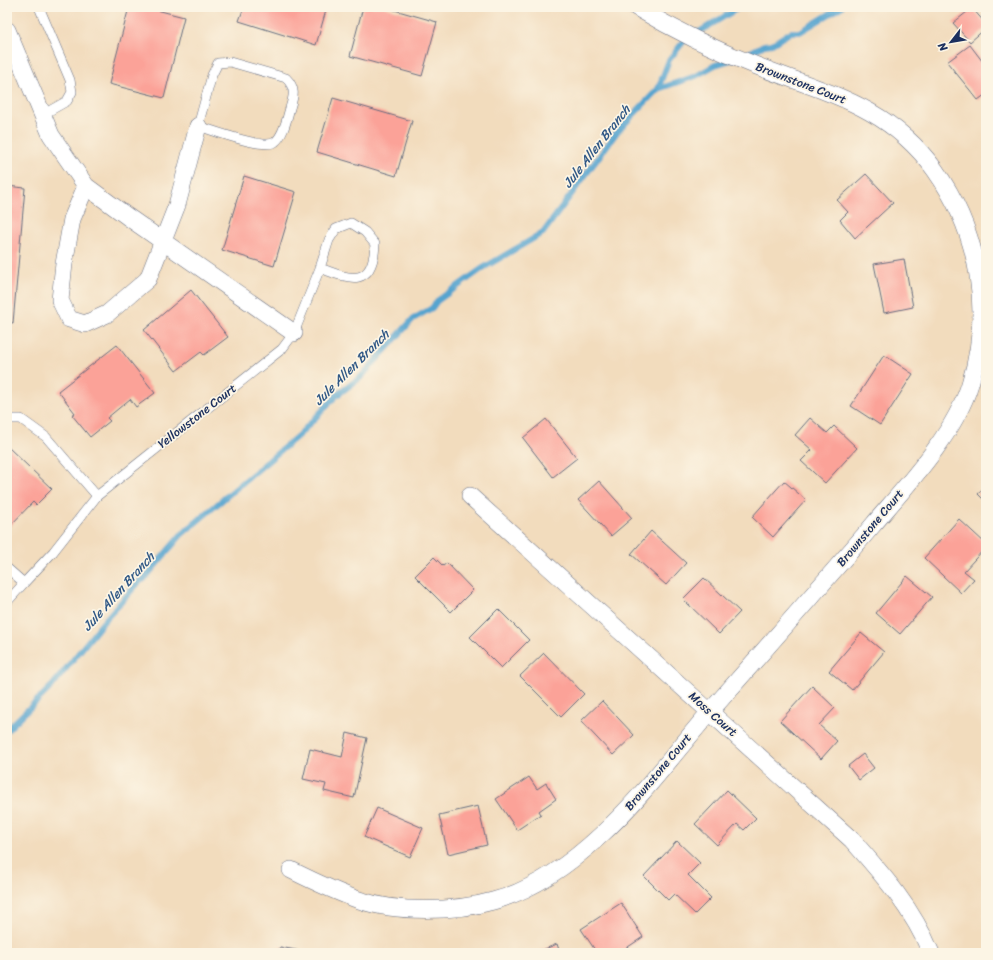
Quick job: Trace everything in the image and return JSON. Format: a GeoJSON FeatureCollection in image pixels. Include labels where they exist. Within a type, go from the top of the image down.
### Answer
{"type":"FeatureCollection","features":[{"type":"Feature","properties":{"kind":"street","name":"Brownstone Court"},"geometry":{"type":"LineString","coordinates":[[291,870],[333,890],[363,902],[395,907],[428,909],[461,907],[492,901],[522,890],[551,874],[578,855],[626,810],[710,711],[899,495],[956,417],[970,387],[978,354],[982,322],[981,290],[975,257],[966,226],[952,196],[934,168],[912,143],[888,123],[830,92],[760,67],[713,48],[636,7]]}},
{"type":"Feature","properties":{"kind":"street"},"geometry":{"type":"LineString","coordinates":[[7,30],[51,135],[86,186],[294,333]]}},
{"type":"Feature","properties":{"kind":"street"},"geometry":{"type":"LineString","coordinates":[[86,186],[72,219],[64,264],[60,300],[69,319],[85,324],[107,314],[148,280],[177,205],[198,126]]}},
{"type":"Feature","properties":{"kind":"street","name":"Moss Court"},"geometry":{"type":"LineString","coordinates":[[470,496],[710,711],[857,846],[889,881],[922,930],[931,953]]}},
{"type":"Feature","properties":{"kind":"lane"},"geometry":{"type":"LineString","coordinates":[[39,7],[67,73],[72,92],[67,101],[42,115]]}},
{"type":"Feature","properties":{"kind":"lane"},"geometry":{"type":"LineString","coordinates":[[230,62],[286,78],[292,83],[295,95],[280,136],[275,142],[263,145],[198,126],[212,76],[218,63],[230,62]]}},
{"type":"Feature","properties":{"kind":"lane","name":"Yellowstone Court"},"geometry":{"type":"LineString","coordinates":[[7,602],[57,547],[97,496],[282,349],[294,333],[320,268],[329,240],[336,229],[351,224],[365,232],[375,244],[374,260],[368,272],[356,278],[346,278],[320,268]]}},
{"type":"Feature","properties":{"kind":"lane"},"geometry":{"type":"LineString","coordinates":[[7,416],[21,419],[46,436],[97,496]]}},
{"type":"Feature","properties":{"kind":"lane"},"geometry":{"type":"LineString","coordinates":[[7,568],[24,583]]}},
{"type":"Feature","properties":{"kind":"building"},"geometry":{"type":"Polygon","coordinates":[[[129,7],[145,7],[184,17],[164,98],[109,84],[129,7]]]}},
{"type":"Feature","properties":{"kind":"building"},"geometry":{"type":"Polygon","coordinates":[[[244,7],[327,7],[316,45],[239,21],[244,7]]]}},
{"type":"Feature","properties":{"kind":"building"},"geometry":{"type":"Polygon","coordinates":[[[363,7],[384,7],[437,22],[422,76],[350,56],[363,7]]]}},
{"type":"Feature","properties":{"kind":"building"},"geometry":{"type":"Polygon","coordinates":[[[972,8],[986,24],[986,28],[970,42],[953,23],[972,8]]]}},
{"type":"Feature","properties":{"kind":"building"},"geometry":{"type":"Polygon","coordinates":[[[970,45],[986,66],[986,94],[978,100],[947,62],[970,45]]]}},
{"type":"Feature","properties":{"kind":"building"},"geometry":{"type":"Polygon","coordinates":[[[333,98],[412,121],[396,176],[317,152],[333,98]]]}},
{"type":"Feature","properties":{"kind":"building"},"geometry":{"type":"Polygon","coordinates":[[[866,174],[893,203],[855,238],[840,220],[848,212],[837,200],[866,174]]]}},
{"type":"Feature","properties":{"kind":"building"},"geometry":{"type":"Polygon","coordinates":[[[244,176],[296,192],[274,266],[222,250],[244,176]]]}},
{"type":"Feature","properties":{"kind":"building"},"geometry":{"type":"Polygon","coordinates":[[[7,186],[25,188],[13,323],[7,322],[7,186]]]}},
{"type":"Feature","properties":{"kind":"building"},"geometry":{"type":"Polygon","coordinates":[[[904,259],[913,307],[884,313],[874,264],[904,259]]]}},
{"type":"Feature","properties":{"kind":"building"},"geometry":{"type":"Polygon","coordinates":[[[191,290],[228,337],[204,355],[201,352],[176,371],[144,330],[191,290]]]}},
{"type":"Feature","properties":{"kind":"building"},"geometry":{"type":"Polygon","coordinates":[[[117,345],[155,393],[136,407],[130,399],[107,418],[110,421],[90,437],[72,415],[75,413],[58,391],[117,345]]]}},
{"type":"Feature","properties":{"kind":"building"},"geometry":{"type":"Polygon","coordinates":[[[884,355],[913,374],[880,425],[851,406],[884,355]]]}},
{"type":"Feature","properties":{"kind":"building"},"geometry":{"type":"Polygon","coordinates":[[[810,418],[827,433],[834,426],[857,448],[825,483],[801,461],[812,450],[795,435],[810,418]]]}},
{"type":"Feature","properties":{"kind":"building"},"geometry":{"type":"Polygon","coordinates":[[[546,419],[577,458],[553,477],[523,438],[546,419]]]}},
{"type":"Feature","properties":{"kind":"building"},"geometry":{"type":"Polygon","coordinates":[[[8,447],[52,489],[36,505],[33,502],[7,529],[8,447]]]}},
{"type":"Feature","properties":{"kind":"building"},"geometry":{"type":"Polygon","coordinates":[[[599,481],[632,518],[611,536],[578,500],[599,481]]]}},
{"type":"Feature","properties":{"kind":"building"},"geometry":{"type":"Polygon","coordinates":[[[784,481],[806,500],[773,537],[752,517],[784,481]]]}},
{"type":"Feature","properties":{"kind":"building"},"geometry":{"type":"Polygon","coordinates":[[[986,485],[986,502],[978,494],[986,485]]]}},
{"type":"Feature","properties":{"kind":"building"},"geometry":{"type":"Polygon","coordinates":[[[959,519],[986,544],[986,547],[964,571],[974,579],[961,593],[924,558],[959,519]]]}},
{"type":"Feature","properties":{"kind":"building"},"geometry":{"type":"Polygon","coordinates":[[[651,531],[686,563],[666,585],[631,554],[651,531]]]}},
{"type":"Feature","properties":{"kind":"building"},"geometry":{"type":"Polygon","coordinates":[[[434,557],[443,566],[447,563],[473,590],[451,612],[415,576],[434,557]]]}},
{"type":"Feature","properties":{"kind":"building"},"geometry":{"type":"Polygon","coordinates":[[[907,576],[932,597],[900,634],[876,613],[907,576]]]}},
{"type":"Feature","properties":{"kind":"building"},"geometry":{"type":"Polygon","coordinates":[[[704,578],[740,612],[719,634],[683,599],[704,578]]]}},
{"type":"Feature","properties":{"kind":"building"},"geometry":{"type":"Polygon","coordinates":[[[498,609],[529,640],[501,668],[470,637],[498,609]]]}},
{"type":"Feature","properties":{"kind":"building"},"geometry":{"type":"Polygon","coordinates":[[[861,633],[884,652],[852,690],[829,671],[861,633]]]}},
{"type":"Feature","properties":{"kind":"building"},"geometry":{"type":"Polygon","coordinates":[[[544,653],[584,694],[561,717],[520,676],[544,653]]]}},
{"type":"Feature","properties":{"kind":"building"},"geometry":{"type":"Polygon","coordinates":[[[812,686],[835,708],[819,725],[837,741],[821,759],[780,721],[812,686]]]}},
{"type":"Feature","properties":{"kind":"building"},"geometry":{"type":"Polygon","coordinates":[[[602,701],[634,735],[613,755],[581,721],[602,701]]]}},
{"type":"Feature","properties":{"kind":"building"},"geometry":{"type":"Polygon","coordinates":[[[347,733],[367,738],[354,798],[324,791],[326,784],[303,779],[310,749],[342,757],[347,733]]]}},
{"type":"Feature","properties":{"kind":"building"},"geometry":{"type":"Polygon","coordinates":[[[863,754],[874,768],[859,780],[848,766],[863,754]]]}},
{"type":"Feature","properties":{"kind":"building"},"geometry":{"type":"Polygon","coordinates":[[[529,777],[537,789],[546,783],[556,799],[539,811],[541,814],[517,830],[496,799],[529,777]]]}},
{"type":"Feature","properties":{"kind":"building"},"geometry":{"type":"Polygon","coordinates":[[[727,790],[756,818],[744,830],[737,824],[717,845],[695,824],[727,790]]]}},
{"type":"Feature","properties":{"kind":"building"},"geometry":{"type":"Polygon","coordinates":[[[478,806],[487,845],[448,854],[439,815],[478,806]]]}},
{"type":"Feature","properties":{"kind":"building"},"geometry":{"type":"Polygon","coordinates":[[[377,808],[423,828],[410,857],[364,837],[377,808]]]}},
{"type":"Feature","properties":{"kind":"building"},"geometry":{"type":"Polygon","coordinates":[[[677,841],[700,863],[688,875],[711,898],[695,914],[674,894],[668,900],[644,876],[677,841]]]}},
{"type":"Feature","properties":{"kind":"building"},"geometry":{"type":"Polygon","coordinates":[[[621,903],[643,937],[619,953],[597,953],[581,929],[621,903]]]}},
{"type":"Feature","properties":{"kind":"building"},"geometry":{"type":"Polygon","coordinates":[[[557,944],[560,953],[535,953],[557,944]]]}},
{"type":"Feature","properties":{"kind":"building"},"geometry":{"type":"Polygon","coordinates":[[[280,947],[306,952],[306,953],[278,953],[280,947]]]}},
{"type":"Feature","properties":{"kind":"waterway"},"geometry":{"type":"LineString","coordinates":[[658,89],[669,60],[684,41],[740,7]]}},
{"type":"Feature","properties":{"kind":"waterway","name":"Jule Allen Branch"},"geometry":{"type":"LineString","coordinates":[[742,57],[764,45],[772,44],[791,32],[800,32],[841,7]]}},
{"type":"Feature","properties":{"kind":"waterway","name":"Jule Allen Branch"},"geometry":{"type":"LineString","coordinates":[[7,730],[52,686],[104,621],[140,581],[144,579],[181,535],[300,434],[337,395],[361,377],[413,319],[432,308],[437,301],[483,268],[543,233],[617,132],[658,89],[696,76],[715,65],[731,60]]}}]}
